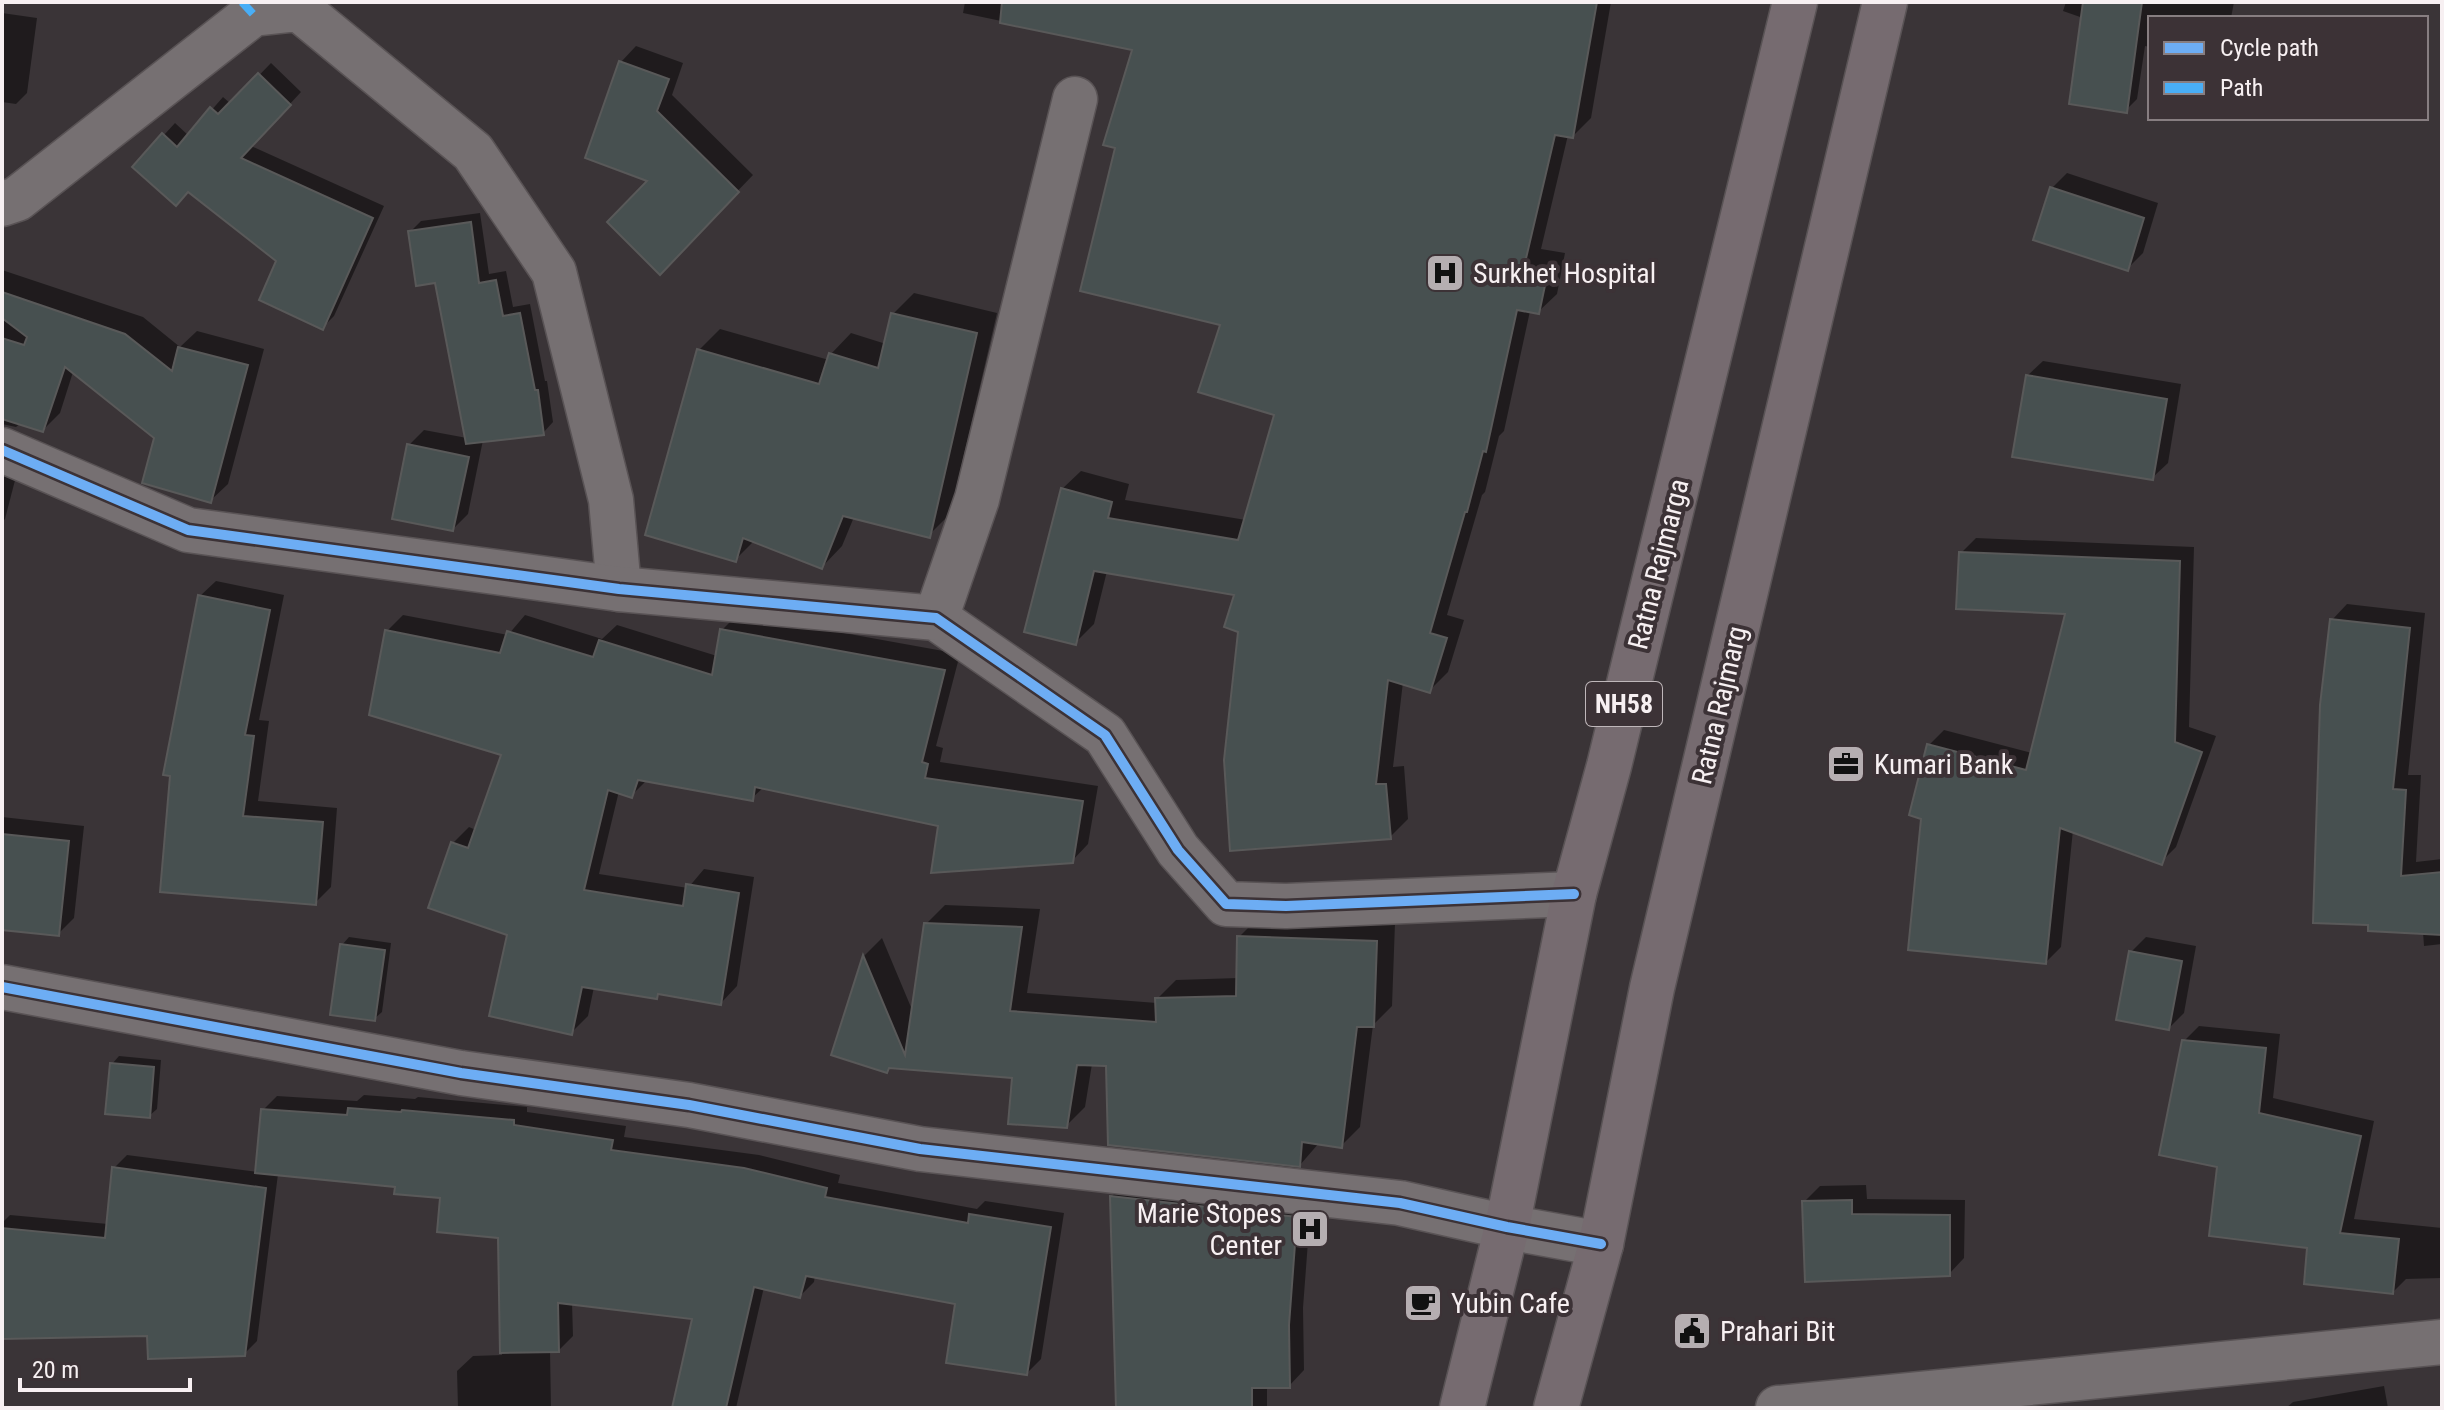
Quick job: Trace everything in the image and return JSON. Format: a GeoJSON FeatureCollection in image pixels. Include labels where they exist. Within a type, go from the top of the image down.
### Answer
{"type":"FeatureCollection","features":[{"type":"Feature","properties":{"kind":"main road","name":"Ratna Rajmarga"},"geometry":{"type":"LineString","coordinates":[[1462,1408],[1507,1227],[1574,894],[1612,751],[1795,2]]}},
{"type":"Feature","properties":{"kind":"main road","name":"Ratna Rajmarg"},"geometry":{"type":"LineString","coordinates":[[1556,1408],[1601,1244],[1652,988],[1885,2]]}},
{"type":"Feature","properties":{"kind":"street"},"geometry":{"type":"LineString","coordinates":[[2,204],[17,199],[253,14],[299,9],[473,152],[554,272],[611,500],[619,589]]}},
{"type":"Feature","properties":{"kind":"street"},"geometry":{"type":"LineString","coordinates":[[936,618],[977,499],[1075,99]]}},
{"type":"Feature","properties":{"kind":"street"},"geometry":{"type":"LineString","coordinates":[[2,450],[188,530],[619,589],[936,618],[1105,735],[1178,850],[1226,904],[1286,906],[1574,894]]}},
{"type":"Feature","properties":{"kind":"street"},"geometry":{"type":"LineString","coordinates":[[2,987],[461,1073],[689,1105],[920,1149],[1400,1203],[1601,1244]]}},
{"type":"Feature","properties":{"kind":"street"},"geometry":{"type":"LineString","coordinates":[[1778,1408],[2442,1342]]}},
{"type":"Feature","properties":{"kind":"building"},"geometry":{"type":"Polygon","coordinates":[[[1002,2],[1597,2],[1573,138],[1555,135],[1524,267],[1548,271],[1539,314],[1517,310],[1486,452],[1483,451],[1430,633],[1447,638],[1430,693],[1388,680],[1376,784],[1386,784],[1391,839],[1230,851],[1224,760],[1238,632],[1224,627],[1234,595],[1094,571],[1076,645],[1024,632],[1061,488],[1112,502],[1108,518],[1238,540],[1274,415],[1198,392],[1220,325],[1080,291],[1115,148],[1103,145],[1132,50],[1000,23],[1002,2]]]}},
{"type":"Feature","properties":{"kind":"building"},"geometry":{"type":"Polygon","coordinates":[[[2083,2],[2142,2],[2127,113],[2069,104],[2083,2]]]}},
{"type":"Feature","properties":{"kind":"building"},"geometry":{"type":"Polygon","coordinates":[[[619,61],[669,79],[657,111],[739,192],[660,275],[607,222],[647,181],[585,158],[619,61]]]}},
{"type":"Feature","properties":{"kind":"building"},"geometry":{"type":"Polygon","coordinates":[[[258,73],[291,105],[241,158],[373,218],[323,330],[259,300],[276,261],[188,192],[176,206],[132,167],[162,133],[177,147],[210,107],[218,114],[258,73]]]}},
{"type":"Feature","properties":{"kind":"building"},"geometry":{"type":"Polygon","coordinates":[[[2050,187],[2144,218],[2128,271],[2033,240],[2050,187]]]}},
{"type":"Feature","properties":{"kind":"building"},"geometry":{"type":"Polygon","coordinates":[[[471,222],[479,283],[496,280],[503,316],[520,313],[535,390],[538,390],[544,435],[466,444],[435,283],[416,286],[408,231],[471,222]]]}},
{"type":"Feature","properties":{"kind":"building"},"geometry":{"type":"Polygon","coordinates":[[[2,292],[125,334],[172,371],[178,347],[248,365],[211,503],[142,483],[154,438],[65,367],[43,432],[2,419],[2,338],[24,345],[27,337],[2,318],[2,292]]]}},
{"type":"Feature","properties":{"kind":"building"},"geometry":{"type":"Polygon","coordinates":[[[891,313],[977,333],[930,538],[843,516],[822,569],[743,538],[736,562],[645,535],[697,349],[819,384],[829,353],[878,368],[891,313]]]}},
{"type":"Feature","properties":{"kind":"building"},"geometry":{"type":"Polygon","coordinates":[[[2026,375],[2167,399],[2153,480],[2012,457],[2026,375]]]}},
{"type":"Feature","properties":{"kind":"building"},"geometry":{"type":"Polygon","coordinates":[[[407,444],[469,457],[453,531],[392,519],[407,444]]]}},
{"type":"Feature","properties":{"kind":"building"},"geometry":{"type":"Polygon","coordinates":[[[1959,552],[2180,561],[2175,742],[2202,752],[2162,865],[2060,828],[2046,964],[1908,950],[1921,819],[1909,815],[1927,744],[2026,770],[2065,614],[1956,609],[1959,552]]]}},
{"type":"Feature","properties":{"kind":"building"},"geometry":{"type":"Polygon","coordinates":[[[198,595],[270,610],[245,735],[254,736],[243,816],[323,822],[316,905],[160,892],[170,776],[163,775],[198,595]]]}},
{"type":"Feature","properties":{"kind":"building"},"geometry":{"type":"Polygon","coordinates":[[[2330,619],[2410,628],[2393,789],[2406,790],[2401,876],[2442,872],[2442,935],[2368,931],[2368,925],[2313,923],[2320,705],[2330,619]]]}},
{"type":"Feature","properties":{"kind":"building"},"geometry":{"type":"Polygon","coordinates":[[[720,629],[945,670],[922,762],[928,764],[925,778],[1083,801],[1073,863],[931,873],[938,826],[755,787],[753,801],[638,780],[632,798],[608,790],[584,890],[683,906],[686,884],[739,893],[721,1005],[658,994],[657,999],[582,987],[572,1035],[489,1016],[507,935],[428,908],[451,842],[468,848],[501,755],[369,715],[385,630],[500,653],[507,631],[593,657],[599,640],[712,675],[720,629]]]}},
{"type":"Feature","properties":{"kind":"building"},"geometry":{"type":"Polygon","coordinates":[[[2,834],[69,841],[59,936],[2,930],[2,834]]]}},
{"type":"Feature","properties":{"kind":"building"},"geometry":{"type":"Polygon","coordinates":[[[924,923],[1022,927],[1010,1011],[1156,1022],[1155,998],[1236,996],[1237,936],[1377,941],[1374,1027],[1357,1027],[1342,1148],[1302,1142],[1300,1167],[1108,1145],[1106,1066],[1077,1065],[1067,1128],[1008,1124],[1012,1078],[889,1068],[887,1073],[831,1055],[863,955],[905,1055],[924,923]]]}},
{"type":"Feature","properties":{"kind":"building"},"geometry":{"type":"Polygon","coordinates":[[[340,944],[385,950],[375,1021],[330,1015],[340,944]]]}},
{"type":"Feature","properties":{"kind":"building"},"geometry":{"type":"Polygon","coordinates":[[[2129,951],[2182,961],[2169,1030],[2116,1020],[2129,951]]]}},
{"type":"Feature","properties":{"kind":"building"},"geometry":{"type":"Polygon","coordinates":[[[2182,1040],[2266,1048],[2259,1113],[2361,1136],[2340,1233],[2399,1239],[2393,1294],[2304,1284],[2307,1248],[2209,1236],[2217,1167],[2159,1155],[2182,1040]]]}},
{"type":"Feature","properties":{"kind":"building"},"geometry":{"type":"Polygon","coordinates":[[[110,1063],[154,1067],[150,1118],[105,1114],[110,1063]]]}},
{"type":"Feature","properties":{"kind":"building"},"geometry":{"type":"Polygon","coordinates":[[[348,1108],[514,1120],[514,1125],[613,1140],[611,1150],[744,1168],[827,1188],[825,1197],[968,1223],[969,1214],[1051,1227],[1027,1375],[946,1363],[955,1304],[806,1276],[800,1298],[754,1287],[726,1408],[672,1408],[692,1319],[558,1303],[559,1352],[500,1353],[498,1238],[437,1232],[440,1198],[394,1194],[395,1187],[255,1173],[261,1109],[347,1115],[348,1108]]]}},
{"type":"Feature","properties":{"kind":"building"},"geometry":{"type":"Polygon","coordinates":[[[112,1167],[266,1188],[245,1356],[148,1359],[147,1336],[2,1339],[2,1228],[105,1238],[112,1167]]]}},
{"type":"Feature","properties":{"kind":"building"},"geometry":{"type":"Polygon","coordinates":[[[1110,1196],[1297,1217],[1289,1325],[1290,1388],[1252,1388],[1252,1408],[1116,1408],[1110,1196]]]}},
{"type":"Feature","properties":{"kind":"building"},"geometry":{"type":"Polygon","coordinates":[[[1852,1200],[1852,1214],[1950,1215],[1950,1276],[1805,1282],[1802,1201],[1852,1200]]]}},
{"type":"Feature","properties":{"kind":"marked path"},"geometry":{"type":"LineString","coordinates":[[242,2],[253,14]]}},
{"type":"Feature","properties":{"kind":"cycle path"},"geometry":{"type":"LineString","coordinates":[[2,450],[188,530],[619,589],[936,618],[1105,735],[1178,850],[1226,904],[1286,906],[1574,894]]}},
{"type":"Feature","properties":{"kind":"cycle path"},"geometry":{"type":"LineString","coordinates":[[2,987],[461,1073],[689,1105],[920,1149],[1400,1203],[1601,1244]]}},
{"type":"Feature","properties":{"kind":"place","name":"Surkhet Hospital"},"geometry":{"type":"Point","coordinates":[1445,273]}},
{"type":"Feature","properties":{"kind":"place","name":"Kumari Bank"},"geometry":{"type":"Point","coordinates":[1846,764]}},
{"type":"Feature","properties":{"kind":"place","name":"Marie Stopes Center"},"geometry":{"type":"Point","coordinates":[1310,1229]}},
{"type":"Feature","properties":{"kind":"place","name":"Yubin Cafe"},"geometry":{"type":"Point","coordinates":[1423,1303]}},
{"type":"Feature","properties":{"kind":"place","name":"Prahari Bit"},"geometry":{"type":"Point","coordinates":[1692,1331]}}]}
